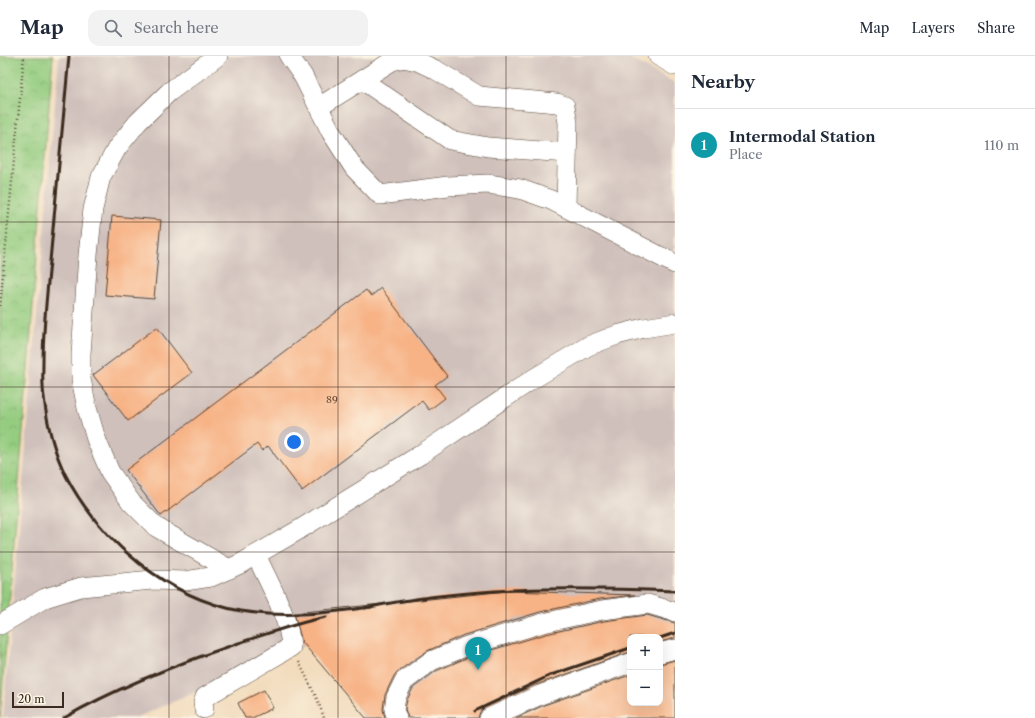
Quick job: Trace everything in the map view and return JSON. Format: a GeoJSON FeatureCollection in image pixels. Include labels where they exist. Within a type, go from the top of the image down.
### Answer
{"type":"FeatureCollection","features":[{"type":"Feature","properties":{"kind":"lane"},"geometry":{"type":"LineString","coordinates":[[218,56],[168,92],[138,122],[117,148],[101,177],[93,209],[88,255],[81,354],[81,378],[87,408],[96,439],[110,472],[131,502],[156,527],[229,569]]}},
{"type":"Feature","properties":{"kind":"lane"},"geometry":{"type":"LineString","coordinates":[[289,56],[303,76],[331,132],[354,168],[380,195],[448,186],[488,184],[520,189],[566,207],[675,264]]}},
{"type":"Feature","properties":{"kind":"lane"},"geometry":{"type":"LineString","coordinates":[[658,56],[675,66]]}},
{"type":"Feature","properties":{"kind":"lane"},"geometry":{"type":"LineString","coordinates":[[319,107],[392,61],[403,58],[417,61],[436,70],[479,96],[557,103],[565,106],[568,123],[566,207]]}},
{"type":"Feature","properties":{"kind":"lane"},"geometry":{"type":"LineString","coordinates":[[362,80],[450,140],[488,147],[567,153]]}},
{"type":"Feature","properties":{"kind":"lane"},"geometry":{"type":"LineString","coordinates":[[1,624],[45,598],[81,587],[152,580],[185,581],[211,577],[229,569],[297,531],[420,455],[533,380],[588,346],[618,335],[644,328],[675,323]]}},
{"type":"Feature","properties":{"kind":"lane"},"geometry":{"type":"LineString","coordinates":[[204,709],[203,703],[205,697],[291,647],[291,636],[287,622],[256,555]]}},
{"type":"Feature","properties":{"kind":"lane"},"geometry":{"type":"LineString","coordinates":[[396,718],[394,710],[396,697],[404,682],[431,661],[467,646],[543,623],[602,610],[648,604],[675,612]]}},
{"type":"Feature","properties":{"kind":"lane"},"geometry":{"type":"LineString","coordinates":[[663,652],[675,649]]}},
{"type":"Feature","properties":{"kind":"lane"},"geometry":{"type":"LineString","coordinates":[[489,718],[540,695],[627,664]]}},
{"type":"Feature","properties":{"kind":"path"},"geometry":{"type":"LineString","coordinates":[[0,306],[24,56]]}},
{"type":"Feature","properties":{"kind":"path"},"geometry":{"type":"LineString","coordinates":[[291,647],[318,701],[324,718]]}},
{"type":"Feature","properties":{"kind":"shaded area"},"geometry":{"type":"Polygon","coordinates":[[[59,56],[626,56],[675,83],[675,664],[663,666],[663,634],[627,634],[627,676],[571,693],[507,718],[364,718],[311,643],[135,718],[3,718],[59,56]]]}},
{"type":"Feature","properties":{"kind":"green space"},"geometry":{"type":"Polygon","coordinates":[[[0,56],[53,56],[0,718],[0,56]]]}},
{"type":"Feature","properties":{"kind":"building"},"geometry":{"type":"Polygon","coordinates":[[[112,216],[161,220],[154,299],[105,295],[112,216]]]}},
{"type":"Feature","properties":{"kind":"building"},"geometry":{"type":"Polygon","coordinates":[[[381,288],[447,376],[435,385],[445,398],[429,410],[422,401],[302,491],[268,446],[262,451],[257,444],[161,516],[126,470],[366,290],[371,296],[381,288]]]}},
{"type":"Feature","properties":{"kind":"building"},"geometry":{"type":"Polygon","coordinates":[[[157,327],[192,373],[128,421],[93,375],[157,327]]]}},
{"type":"Feature","properties":{"kind":"building"},"geometry":{"type":"Polygon","coordinates":[[[507,591],[635,595],[600,599],[540,612],[464,635],[427,651],[397,672],[394,676],[385,695],[383,709],[385,718],[366,718],[302,642],[294,613],[507,591]]]}},
{"type":"Feature","properties":{"kind":"building"},"geometry":{"type":"Polygon","coordinates":[[[647,615],[675,623],[675,638],[663,641],[663,634],[627,634],[627,653],[535,685],[484,708],[480,712],[478,718],[408,718],[405,709],[407,700],[413,688],[436,671],[471,656],[546,634],[604,621],[647,615]]]}},
{"type":"Feature","properties":{"kind":"building"},"geometry":{"type":"Polygon","coordinates":[[[675,660],[675,718],[516,718],[544,705],[627,676],[627,706],[663,706],[663,663],[675,660]]]}},
{"type":"Feature","properties":{"kind":"building"},"geometry":{"type":"Polygon","coordinates":[[[264,690],[273,708],[252,718],[245,718],[238,703],[264,690]]]}},
{"type":"Feature","properties":{"kind":"railway"},"geometry":{"type":"LineString","coordinates":[[69,56],[46,306],[43,380],[43,393],[49,428],[66,476],[80,500],[97,523],[117,544],[139,563],[163,580],[188,594],[214,604],[241,611],[257,613],[306,614],[371,607]]}},
{"type":"Feature","properties":{"kind":"railway"},"geometry":{"type":"LineString","coordinates":[[365,608],[403,601],[481,592],[559,589],[675,591]]}},
{"type":"Feature","properties":{"kind":"railway"},"geometry":{"type":"LineString","coordinates":[[64,718],[105,696],[170,668],[270,633],[304,622],[326,617]]}},
{"type":"Feature","properties":{"kind":"railway"},"geometry":{"type":"LineString","coordinates":[[663,637],[675,633]]}},
{"type":"Feature","properties":{"kind":"railway"},"geometry":{"type":"LineString","coordinates":[[475,711],[551,675],[627,649]]}},
{"type":"Feature","properties":{"kind":"place","name":"Intermodal Station"},"geometry":{"type":"Point","coordinates":[478,670]}}]}
